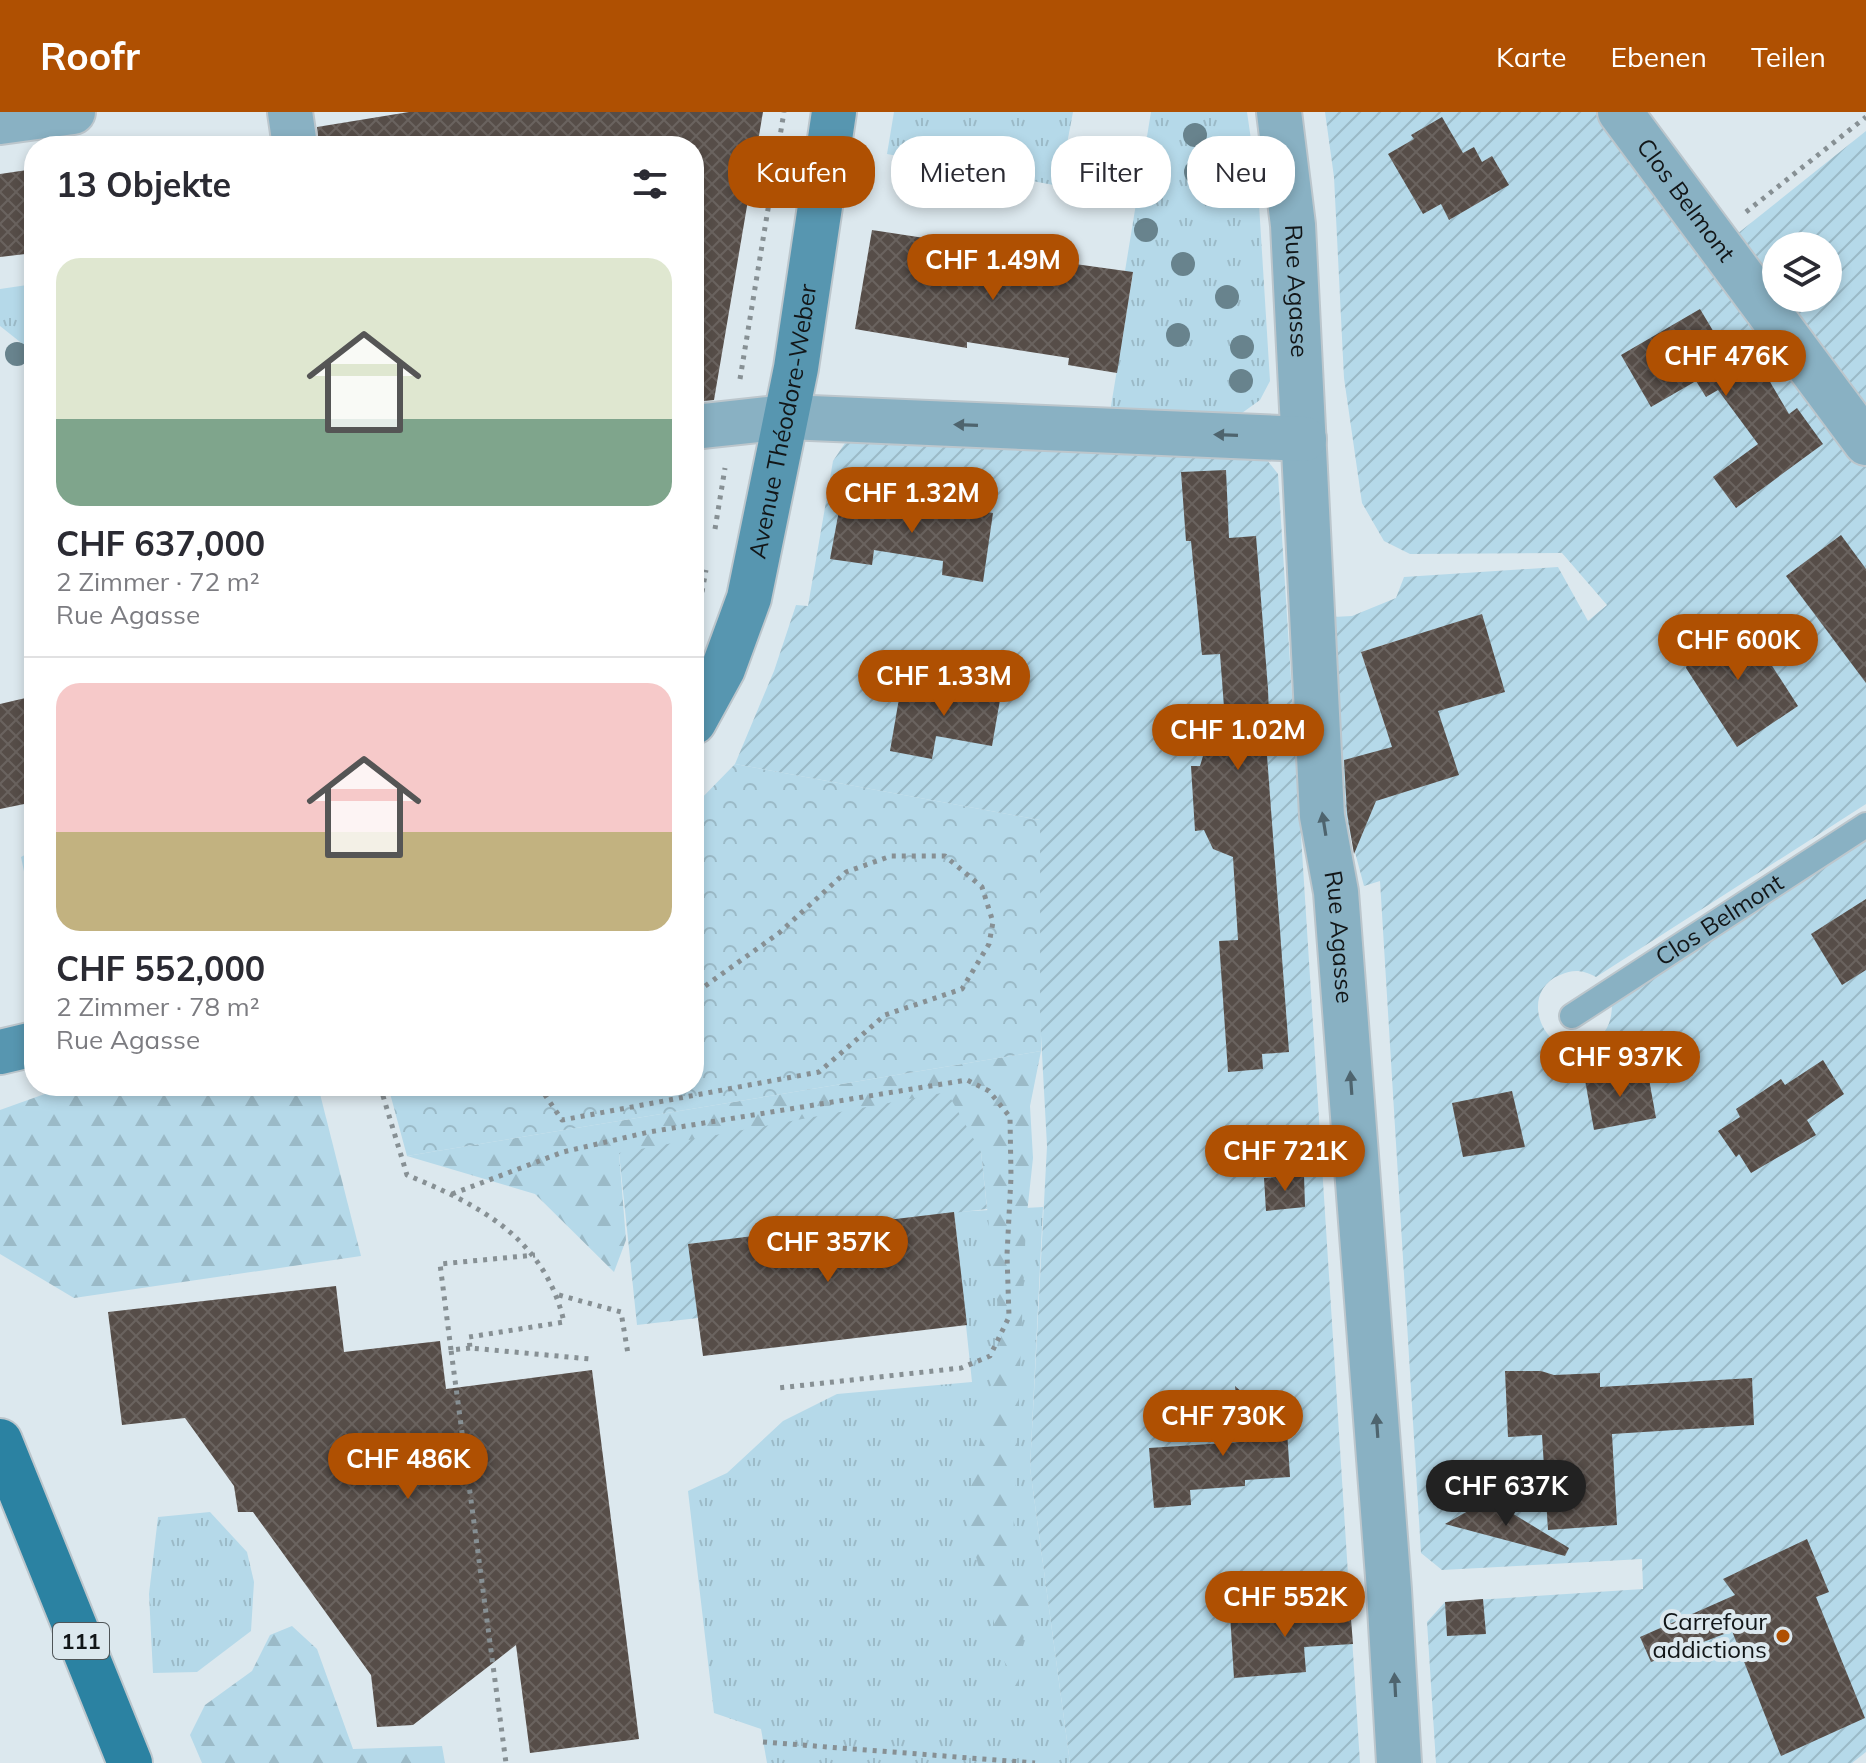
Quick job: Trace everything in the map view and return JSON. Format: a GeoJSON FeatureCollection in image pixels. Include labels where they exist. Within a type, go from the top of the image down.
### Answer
{"type":"FeatureCollection","features":[{"type":"Feature","properties":{"kind":"main road","name":"111"},"geometry":{"type":"LineString","coordinates":[[0,1441],[130,1763]]}},
{"type":"Feature","properties":{"kind":"street"},"geometry":{"type":"LineString","coordinates":[[0,121],[73,112]]}},
{"type":"Feature","properties":{"kind":"street"},"geometry":{"type":"LineString","coordinates":[[290,112],[294,136]]}},
{"type":"Feature","properties":{"kind":"street","name":"Avenue Théodore-Weber"},"geometry":{"type":"LineString","coordinates":[[704,704],[723,669],[749,598],[787,417],[834,112]]}},
{"type":"Feature","properties":{"kind":"street","name":"Rue Agasse"},"geometry":{"type":"LineString","coordinates":[[1279,112],[1293,225],[1322,816],[1336,892],[1389,1590],[1399,1763]]}},
{"type":"Feature","properties":{"kind":"street","name":"Clos Belmont"},"geometry":{"type":"LineString","coordinates":[[1620,112],[1866,443]]}},
{"type":"Feature","properties":{"kind":"street"},"geometry":{"type":"LineString","coordinates":[[713,425],[787,417],[1304,439]]}},
{"type":"Feature","properties":{"kind":"street"},"geometry":{"type":"LineString","coordinates":[[0,1052],[24,1046]]}},
{"type":"Feature","properties":{"kind":"lane","name":"Clos Belmont"},"geometry":{"type":"LineString","coordinates":[[1572,1016],[1866,825]]}},
{"type":"Feature","properties":{"kind":"path"},"geometry":{"type":"LineString","coordinates":[[714,535],[713,425],[784,112]]}},
{"type":"Feature","properties":{"kind":"path"},"geometry":{"type":"LineString","coordinates":[[1714,238],[1866,117]]}},
{"type":"Feature","properties":{"kind":"path"},"geometry":{"type":"LineString","coordinates":[[704,582],[708,563]]}},
{"type":"Feature","properties":{"kind":"path"},"geometry":{"type":"LineString","coordinates":[[704,987],[779,933],[846,872],[891,856],[945,856],[982,887],[993,922],[989,944],[962,989],[885,1015],[819,1072],[704,1093]]}},
{"type":"Feature","properties":{"kind":"path"},"geometry":{"type":"LineString","coordinates":[[452,1194],[563,1152],[649,1132],[967,1080],[989,1091],[1010,1117],[1011,1177],[1007,1255],[1009,1317],[990,1356],[961,1368],[778,1388]]}},
{"type":"Feature","properties":{"kind":"path"},"geometry":{"type":"LineString","coordinates":[[383,1096],[407,1175],[452,1194],[501,1223],[536,1255],[558,1295],[564,1322],[469,1337],[470,1348]]}},
{"type":"Feature","properties":{"kind":"path"},"geometry":{"type":"LineString","coordinates":[[546,1096],[562,1120],[690,1096]]}},
{"type":"Feature","properties":{"kind":"path"},"geometry":{"type":"LineString","coordinates":[[506,1763],[440,1264],[536,1255]]}},
{"type":"Feature","properties":{"kind":"path"},"geometry":{"type":"LineString","coordinates":[[558,1295],[621,1312],[628,1354]]}},
{"type":"Feature","properties":{"kind":"path"},"geometry":{"type":"LineString","coordinates":[[451,1350],[470,1348],[590,1359]]}},
{"type":"Feature","properties":{"kind":"path"},"geometry":{"type":"LineString","coordinates":[[763,1742],[1035,1763]]}},
{"type":"Feature","properties":{"kind":"green space"},"geometry":{"type":"Polygon","coordinates":[[[894,112],[1073,112],[1068,136],[1051,136],[1051,185],[1035,182],[1035,136],[891,136],[891,155],[887,154],[894,112]]]}},
{"type":"Feature","properties":{"kind":"green space"},"geometry":{"type":"Polygon","coordinates":[[[1151,112],[1247,112],[1250,136],[1187,136],[1187,208],[1259,208],[1270,381],[1260,400],[1235,418],[1110,412],[1133,273],[1125,271],[1135,208],[1171,208],[1171,136],[1147,136],[1151,112]]]}},
{"type":"Feature","properties":{"kind":"green space"},"geometry":{"type":"Polygon","coordinates":[[[1325,112],[1606,112],[1866,461],[1866,804],[1596,977],[1578,971],[1560,975],[1547,984],[1540,996],[1538,1010],[1549,1036],[1560,1044],[1574,1047],[1590,1043],[1608,1026],[1612,1002],[1866,840],[1866,1752],[1852,1763],[1436,1763],[1427,1622],[1445,1602],[1643,1589],[1642,1559],[1442,1570],[1421,1553],[1380,881],[1364,886],[1344,811],[1333,617],[1352,616],[1396,598],[1404,577],[1558,567],[1588,621],[1607,605],[1562,553],[1410,554],[1384,541],[1362,503],[1344,378],[1334,177],[1325,112]],[[1409,637],[1361,652],[1386,728],[1438,711],[1409,637]]]}},
{"type":"Feature","properties":{"kind":"green space"},"geometry":{"type":"Polygon","coordinates":[[[1866,131],[1866,409],[1794,312],[1842,312],[1842,232],[1762,232],[1762,268],[1737,234],[1866,131]]]}},
{"type":"Feature","properties":{"kind":"green space"},"geometry":{"type":"Polygon","coordinates":[[[24,285],[24,345],[0,326],[0,289],[24,285]]]}},
{"type":"Feature","properties":{"kind":"green space"},"geometry":{"type":"Polygon","coordinates":[[[847,440],[1263,455],[1278,474],[1360,1763],[1070,1763],[1030,1468],[1047,1146],[1040,1017],[1040,820],[735,764],[774,671],[796,605],[808,606],[833,461],[847,440]]]}},
{"type":"Feature","properties":{"kind":"green space"},"geometry":{"type":"Polygon","coordinates":[[[735,764],[1040,820],[1041,1051],[407,1156],[391,1096],[704,1096],[704,796],[735,764]]]}},
{"type":"Feature","properties":{"kind":"green space"},"geometry":{"type":"Polygon","coordinates":[[[1041,1051],[1030,1106],[1033,1158],[1026,1223],[1012,1564],[1038,1627],[1024,1635],[1016,1704],[965,1516],[1001,1337],[981,1152],[619,1153],[626,1240],[614,1272],[535,1194],[407,1156],[1041,1051]]]}},
{"type":"Feature","properties":{"kind":"green space"},"geometry":{"type":"Polygon","coordinates":[[[947,1092],[981,1152],[987,1209],[689,1244],[698,1318],[637,1325],[619,1153],[947,1092]]]}},
{"type":"Feature","properties":{"kind":"green space"},"geometry":{"type":"Polygon","coordinates":[[[39,1096],[321,1096],[361,1256],[74,1298],[0,1254],[0,1110],[39,1096]]]}},
{"type":"Feature","properties":{"kind":"green space"},"geometry":{"type":"Polygon","coordinates":[[[1043,1207],[1030,1468],[1070,1763],[767,1763],[761,1729],[714,1713],[688,1491],[727,1473],[783,1421],[837,1394],[972,1382],[954,1212],[1043,1207]]]}},
{"type":"Feature","properties":{"kind":"green space"},"geometry":{"type":"Polygon","coordinates":[[[210,1512],[247,1552],[254,1582],[251,1631],[197,1672],[153,1673],[149,1594],[158,1517],[210,1512]]]}},
{"type":"Feature","properties":{"kind":"green space"},"geometry":{"type":"Polygon","coordinates":[[[292,1626],[317,1649],[353,1749],[442,1746],[445,1763],[202,1763],[190,1735],[205,1705],[252,1671],[270,1635],[292,1626]]]}},
{"type":"Feature","properties":{"kind":"building"},"geometry":{"type":"Polygon","coordinates":[[[409,112],[763,112],[759,136],[728,136],[728,208],[747,208],[714,400],[704,401],[704,136],[318,136],[317,127],[409,112]]]}},
{"type":"Feature","properties":{"kind":"building"},"geometry":{"type":"Polygon","coordinates":[[[1442,117],[1463,153],[1474,147],[1482,162],[1492,156],[1509,185],[1449,220],[1441,204],[1423,214],[1388,154],[1414,139],[1411,135],[1442,117]]]}},
{"type":"Feature","properties":{"kind":"building"},"geometry":{"type":"Polygon","coordinates":[[[24,170],[24,254],[0,257],[0,174],[24,170]]]}},
{"type":"Feature","properties":{"kind":"building"},"geometry":{"type":"Polygon","coordinates":[[[872,230],[931,239],[930,245],[1075,270],[1075,264],[1133,272],[1117,373],[1068,365],[1069,358],[967,342],[967,348],[855,329],[872,230]]]}},
{"type":"Feature","properties":{"kind":"building"},"geometry":{"type":"Polygon","coordinates":[[[1700,309],[1721,344],[1741,333],[1789,414],[1797,408],[1823,444],[1736,508],[1713,477],[1758,444],[1718,390],[1706,397],[1696,381],[1651,407],[1621,355],[1700,309]]]}},
{"type":"Feature","properties":{"kind":"building"},"geometry":{"type":"Polygon","coordinates":[[[1226,470],[1229,538],[1256,536],[1268,689],[1269,715],[1264,715],[1289,1052],[1262,1054],[1263,1069],[1228,1072],[1219,941],[1238,940],[1233,857],[1213,849],[1204,830],[1195,831],[1191,766],[1200,766],[1206,746],[1226,734],[1220,654],[1202,655],[1191,541],[1186,541],[1181,472],[1226,470]]]}},
{"type":"Feature","properties":{"kind":"building"},"geometry":{"type":"Polygon","coordinates":[[[843,489],[883,495],[881,510],[950,519],[953,506],[993,513],[983,582],[942,575],[943,561],[874,550],[872,565],[830,559],[843,489]]]}},
{"type":"Feature","properties":{"kind":"building"},"geometry":{"type":"Polygon","coordinates":[[[1841,535],[1866,569],[1866,683],[1786,576],[1841,535]]]}},
{"type":"Feature","properties":{"kind":"building"},"geometry":{"type":"Polygon","coordinates":[[[1482,614],[1505,692],[1438,711],[1459,775],[1376,801],[1354,854],[1347,813],[1344,760],[1392,747],[1361,652],[1482,614]]]}},
{"type":"Feature","properties":{"kind":"building"},"geometry":{"type":"Polygon","coordinates":[[[1743,621],[1798,706],[1737,747],[1686,668],[1692,639],[1705,631],[1723,634],[1743,621]]]}},
{"type":"Feature","properties":{"kind":"building"},"geometry":{"type":"Polygon","coordinates":[[[936,682],[1001,694],[992,746],[936,736],[932,759],[890,751],[901,687],[933,694],[936,682]]]}},
{"type":"Feature","properties":{"kind":"building"},"geometry":{"type":"Polygon","coordinates":[[[24,698],[24,804],[0,809],[0,704],[24,698]]]}},
{"type":"Feature","properties":{"kind":"building"},"geometry":{"type":"Polygon","coordinates":[[[1866,899],[1866,970],[1842,985],[1811,934],[1866,899]]]}},
{"type":"Feature","properties":{"kind":"building"},"geometry":{"type":"Polygon","coordinates":[[[1823,1060],[1844,1094],[1807,1120],[1816,1135],[1751,1173],[1718,1131],[1740,1117],[1736,1109],[1781,1079],[1785,1085],[1823,1060]]]}},
{"type":"Feature","properties":{"kind":"building"},"geometry":{"type":"Polygon","coordinates":[[[1647,1068],[1656,1118],[1594,1130],[1585,1080],[1647,1068]]]}},
{"type":"Feature","properties":{"kind":"building"},"geometry":{"type":"Polygon","coordinates":[[[1512,1091],[1525,1147],[1463,1157],[1452,1103],[1512,1091]]]}},
{"type":"Feature","properties":{"kind":"building"},"geometry":{"type":"Polygon","coordinates":[[[1304,1175],[1305,1207],[1266,1211],[1264,1178],[1304,1175]]]}},
{"type":"Feature","properties":{"kind":"building"},"geometry":{"type":"Polygon","coordinates":[[[954,1212],[967,1325],[703,1356],[688,1244],[954,1212]]]}},
{"type":"Feature","properties":{"kind":"building"},"geometry":{"type":"Polygon","coordinates":[[[336,1286],[344,1352],[440,1341],[446,1389],[592,1370],[639,1739],[530,1753],[516,1645],[413,1725],[377,1727],[371,1675],[253,1512],[238,1512],[234,1486],[185,1418],[122,1425],[108,1312],[336,1286]]]}},
{"type":"Feature","properties":{"kind":"building"},"geometry":{"type":"Polygon","coordinates":[[[1505,1371],[1541,1371],[1554,1375],[1600,1373],[1600,1387],[1752,1378],[1754,1425],[1612,1434],[1617,1525],[1548,1530],[1542,1435],[1508,1437],[1505,1371]]]}},
{"type":"Feature","properties":{"kind":"building"},"geometry":{"type":"Polygon","coordinates":[[[1235,1386],[1269,1416],[1286,1415],[1290,1477],[1245,1480],[1245,1486],[1190,1490],[1191,1505],[1154,1508],[1149,1448],[1240,1442],[1235,1386]]]}},
{"type":"Feature","properties":{"kind":"building"},"geometry":{"type":"Polygon","coordinates":[[[1484,1502],[1494,1502],[1569,1548],[1565,1556],[1445,1524],[1484,1502]]]}},
{"type":"Feature","properties":{"kind":"building","name":"Carrefour addictions"},"geometry":{"type":"Polygon","coordinates":[[[1807,1539],[1829,1592],[1816,1597],[1865,1718],[1781,1756],[1732,1631],[1651,1662],[1640,1637],[1735,1595],[1723,1579],[1807,1539]]]}},
{"type":"Feature","properties":{"kind":"building"},"geometry":{"type":"Polygon","coordinates":[[[1483,1599],[1486,1634],[1447,1636],[1445,1602],[1483,1599]]]}},
{"type":"Feature","properties":{"kind":"building"},"geometry":{"type":"Polygon","coordinates":[[[1350,1607],[1353,1644],[1304,1647],[1306,1672],[1234,1678],[1230,1614],[1350,1607]]]}},
{"type":"Feature","properties":{"kind":"place","name":"Carrefour addictions"},"geometry":{"type":"Point","coordinates":[1783,1636]}}]}
